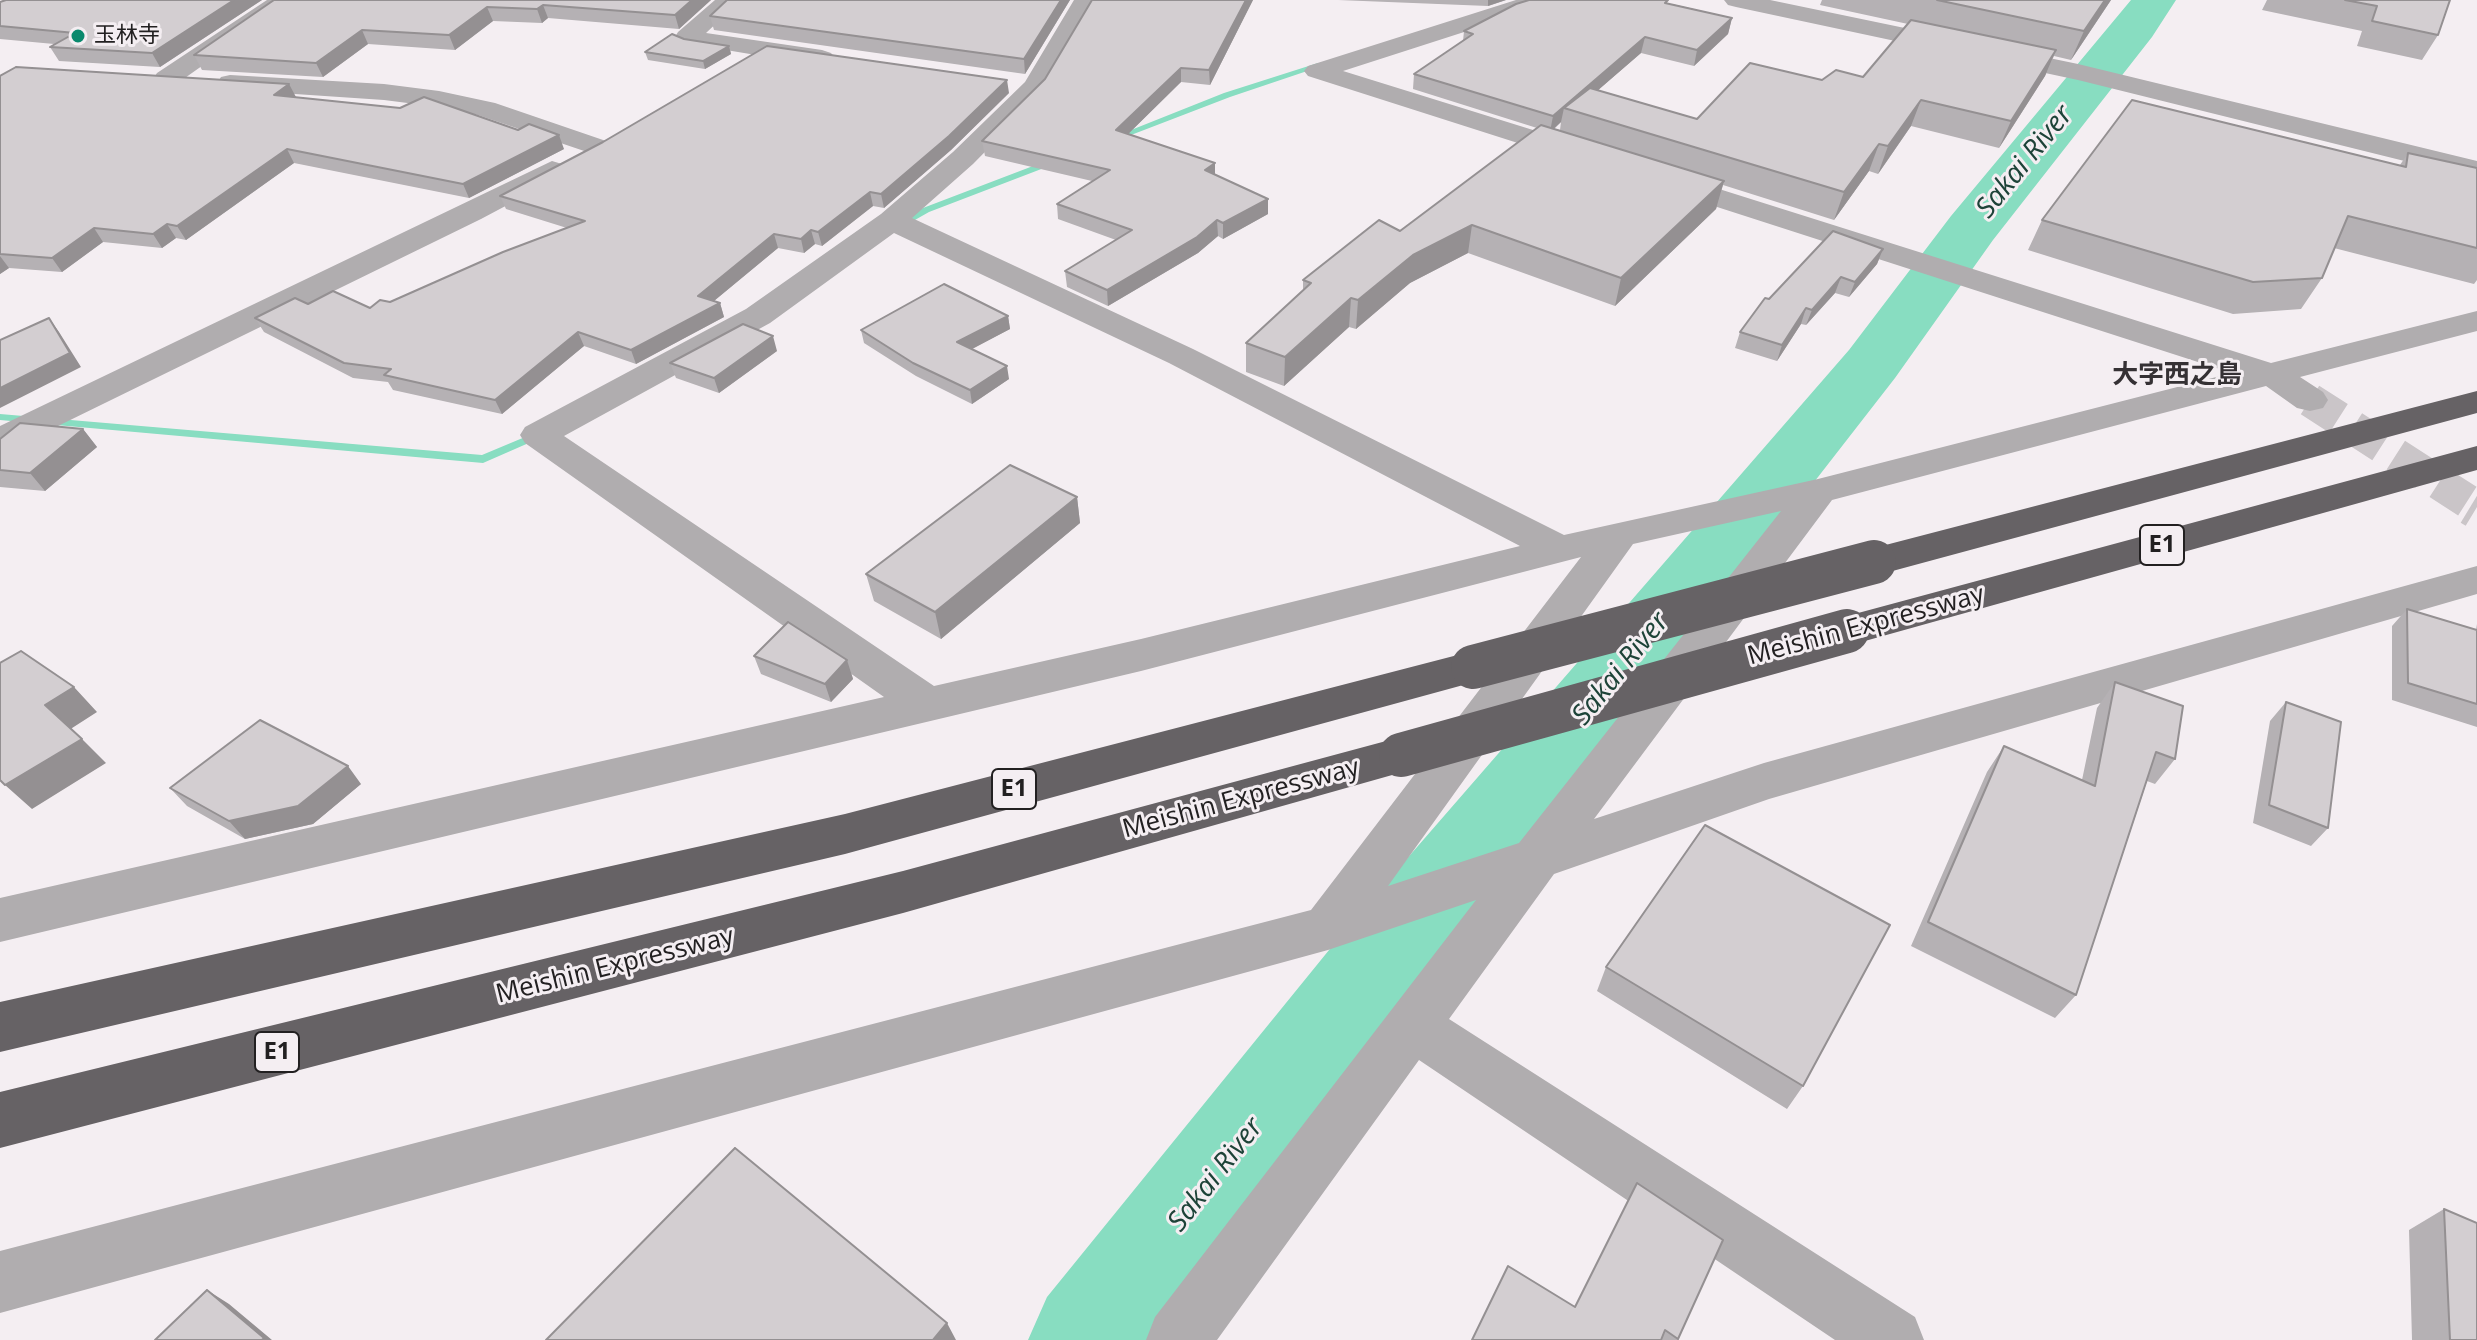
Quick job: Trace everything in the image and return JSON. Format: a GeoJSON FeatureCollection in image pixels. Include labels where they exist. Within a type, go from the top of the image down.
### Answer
{"type":"FeatureCollection","features":[{"type":"Feature","properties":{"kind":"highway","name":"E1"},"geometry":{"type":"LineString","coordinates":[[0,1027],[845,834],[2477,402]]}},
{"type":"Feature","properties":{"kind":"highway","name":"Meishin Expressway"},"geometry":{"type":"LineString","coordinates":[[0,1120],[903,892],[2477,458]]}},
{"type":"Feature","properties":{"kind":"street"},"geometry":{"type":"LineString","coordinates":[[166,79],[283,0]]}},
{"type":"Feature","properties":{"kind":"street"},"geometry":{"type":"LineString","coordinates":[[729,0],[687,37],[853,62]]}},
{"type":"Feature","properties":{"kind":"street"},"geometry":{"type":"LineString","coordinates":[[928,705],[538,435],[758,316],[892,220],[963,158],[1035,86],[1086,0]]}},
{"type":"Feature","properties":{"kind":"street"},"geometry":{"type":"LineString","coordinates":[[1540,0],[1317,71],[1604,161]]}},
{"type":"Feature","properties":{"kind":"street"},"geometry":{"type":"LineString","coordinates":[[1736,0],[2078,72],[2477,170]]}},
{"type":"Feature","properties":{"kind":"street"},"geometry":{"type":"LineString","coordinates":[[724,73],[762,50]]}},
{"type":"Feature","properties":{"kind":"street"},"geometry":{"type":"LineString","coordinates":[[0,440],[470,213],[609,140],[439,99],[384,92],[135,77]]}},
{"type":"Feature","properties":{"kind":"street"},"geometry":{"type":"LineString","coordinates":[[1004,82],[1035,86]]}},
{"type":"Feature","properties":{"kind":"street"},"geometry":{"type":"LineString","coordinates":[[1634,171],[2272,375],[2310,400]]}},
{"type":"Feature","properties":{"kind":"street"},"geometry":{"type":"LineString","coordinates":[[892,220],[1181,356],[1561,550]]}},
{"type":"Feature","properties":{"kind":"street"},"geometry":{"type":"LineString","coordinates":[[0,920],[928,705],[1630,532],[1818,491],[2477,321]]}},
{"type":"Feature","properties":{"kind":"street"},"geometry":{"type":"LineString","coordinates":[[1178,1340],[1536,859],[1818,491]]}},
{"type":"Feature","properties":{"kind":"street"},"geometry":{"type":"LineString","coordinates":[[1328,928],[1630,532]]}},
{"type":"Feature","properties":{"kind":"street"},"geometry":{"type":"LineString","coordinates":[[0,1282],[1328,928],[1764,782],[2477,580]]}},
{"type":"Feature","properties":{"kind":"street"},"geometry":{"type":"LineString","coordinates":[[1412,1025],[1892,1340]]}},
{"type":"Feature","properties":{"kind":"building"},"geometry":{"type":"Polygon","coordinates":[[[234,0],[152,53],[50,47],[75,33],[0,26],[0,2],[234,0]]]}},
{"type":"Feature","properties":{"kind":"building"},"geometry":{"type":"Polygon","coordinates":[[[274,0],[692,0],[675,15],[543,5],[537,9],[487,7],[449,35],[362,30],[316,63],[194,55],[274,0]]]}},
{"type":"Feature","properties":{"kind":"building"},"geometry":{"type":"Polygon","coordinates":[[[727,0],[1061,0],[1024,59],[710,16],[727,0]]]}},
{"type":"Feature","properties":{"kind":"building"},"geometry":{"type":"Polygon","coordinates":[[[1092,0],[1246,0],[1209,70],[1181,68],[1116,130],[1215,163],[1205,170],[1268,199],[1223,223],[1217,220],[1197,237],[1107,290],[1065,271],[1132,230],[1057,204],[1110,170],[982,141],[1045,79],[1092,0]]]}},
{"type":"Feature","properties":{"kind":"building"},"geometry":{"type":"Polygon","coordinates":[[[1529,0],[1668,0],[1665,3],[1732,18],[1697,50],[1645,37],[1553,116],[1414,74],[1473,34],[1464,31],[1529,0]]]}},
{"type":"Feature","properties":{"kind":"building"},"geometry":{"type":"Polygon","coordinates":[[[1937,0],[2105,0],[2084,31],[1937,0]]]}},
{"type":"Feature","properties":{"kind":"building"},"geometry":{"type":"Polygon","coordinates":[[[2345,0],[2450,0],[2438,35],[2372,21],[2377,6],[2345,0]]]}},
{"type":"Feature","properties":{"kind":"building"},"geometry":{"type":"Polygon","coordinates":[[[1911,20],[2056,50],[2011,121],[1921,100],[1888,146],[1879,144],[1844,192],[1564,108],[1590,88],[1697,119],[1750,63],[1822,80],[1836,70],[1863,77],[1911,20]]]}},
{"type":"Feature","properties":{"kind":"building"},"geometry":{"type":"Polygon","coordinates":[[[672,34],[684,39],[729,46],[703,61],[645,52],[672,34]]]}},
{"type":"Feature","properties":{"kind":"building"},"geometry":{"type":"Polygon","coordinates":[[[767,46],[1007,80],[949,136],[881,194],[870,192],[818,232],[811,230],[801,239],[774,234],[698,296],[720,303],[631,350],[578,332],[495,400],[384,375],[391,369],[344,363],[255,318],[295,298],[308,304],[333,291],[370,308],[380,300],[390,302],[503,252],[585,221],[500,196],[603,142],[767,46]]]}},
{"type":"Feature","properties":{"kind":"building"},"geometry":{"type":"Polygon","coordinates":[[[16,67],[289,84],[274,95],[400,108],[424,97],[518,130],[529,124],[559,135],[463,184],[287,149],[177,226],[167,224],[153,234],[94,228],[52,258],[0,254],[0,76],[16,67]]]}},
{"type":"Feature","properties":{"kind":"building"},"geometry":{"type":"Polygon","coordinates":[[[2132,100],[2406,167],[2408,153],[2477,168],[2477,248],[2348,216],[2322,278],[2253,282],[2042,220],[2132,100]]]}},
{"type":"Feature","properties":{"kind":"building"},"geometry":{"type":"Polygon","coordinates":[[[1541,125],[1724,181],[1621,278],[1472,225],[1413,255],[1358,300],[1351,298],[1285,357],[1246,343],[1311,283],[1303,280],[1379,220],[1400,231],[1541,125]]]}},
{"type":"Feature","properties":{"kind":"building"},"geometry":{"type":"Polygon","coordinates":[[[1833,231],[1883,249],[1855,282],[1841,277],[1812,310],[1806,308],[1782,345],[1740,332],[1765,298],[1769,299],[1833,231]]]}},
{"type":"Feature","properties":{"kind":"building"},"geometry":{"type":"Polygon","coordinates":[[[944,284],[1008,316],[957,342],[1007,366],[970,390],[913,363],[861,330],[944,284]]]}},
{"type":"Feature","properties":{"kind":"building"},"geometry":{"type":"Polygon","coordinates":[[[49,318],[70,353],[0,388],[0,340],[49,318]]]}},
{"type":"Feature","properties":{"kind":"building"},"geometry":{"type":"Polygon","coordinates":[[[743,324],[773,336],[714,378],[670,363],[743,324]]]}},
{"type":"Feature","properties":{"kind":"building"},"geometry":{"type":"Polygon","coordinates":[[[20,423],[83,429],[30,473],[0,470],[0,439],[20,423]]]}},
{"type":"Feature","properties":{"kind":"building"},"geometry":{"type":"Polygon","coordinates":[[[1010,465],[1077,497],[935,612],[866,574],[1010,465]]]}},
{"type":"Feature","properties":{"kind":"building"},"geometry":{"type":"Polygon","coordinates":[[[2407,609],[2477,630],[2477,704],[2408,683],[2407,609]]]}},
{"type":"Feature","properties":{"kind":"building"},"geometry":{"type":"Polygon","coordinates":[[[788,622],[847,660],[825,684],[754,656],[788,622]]]}},
{"type":"Feature","properties":{"kind":"building"},"geometry":{"type":"Polygon","coordinates":[[[21,651],[74,687],[45,705],[82,739],[5,785],[0,780],[0,663],[21,651]]]}},
{"type":"Feature","properties":{"kind":"building"},"geometry":{"type":"Polygon","coordinates":[[[2115,682],[2183,706],[2175,759],[2156,752],[2076,995],[1928,922],[2004,746],[2095,786],[2115,682]]]}},
{"type":"Feature","properties":{"kind":"building"},"geometry":{"type":"Polygon","coordinates":[[[2286,702],[2341,722],[2328,828],[2269,805],[2286,702]]]}},
{"type":"Feature","properties":{"kind":"building"},"geometry":{"type":"Polygon","coordinates":[[[260,720],[348,766],[298,806],[229,821],[170,788],[260,720]]]}},
{"type":"Feature","properties":{"kind":"building"},"geometry":{"type":"Polygon","coordinates":[[[1705,825],[1890,925],[1803,1086],[1606,967],[1705,825]]]}},
{"type":"Feature","properties":{"kind":"building"},"geometry":{"type":"Polygon","coordinates":[[[735,1148],[947,1323],[933,1340],[546,1340],[735,1148]]]}},
{"type":"Feature","properties":{"kind":"building"},"geometry":{"type":"Polygon","coordinates":[[[1637,1183],[1723,1240],[1678,1339],[1665,1330],[1661,1340],[1472,1340],[1508,1266],[1575,1307],[1637,1183]]]}},
{"type":"Feature","properties":{"kind":"building"},"geometry":{"type":"Polygon","coordinates":[[[2444,1209],[2477,1223],[2477,1340],[2450,1340],[2444,1209]]]}},
{"type":"Feature","properties":{"kind":"building"},"geometry":{"type":"Polygon","coordinates":[[[207,1290],[264,1338],[155,1340],[207,1290]]]}},
{"type":"Feature","properties":{"kind":"waterway","name":"Sakai River"},"geometry":{"type":"LineString","coordinates":[[1090,1340],[1387,954],[1872,364],[1972,228],[2136,27],[2154,0]]}},
{"type":"Feature","properties":{"kind":"waterway"},"geometry":{"type":"LineString","coordinates":[[1115,138],[1227,95],[1321,65]]}},
{"type":"Feature","properties":{"kind":"waterway"},"geometry":{"type":"LineString","coordinates":[[896,227],[926,210],[1054,161]]}},
{"type":"Feature","properties":{"kind":"waterway"},"geometry":{"type":"LineString","coordinates":[[0,417],[483,459],[541,435]]}},
{"type":"Feature","properties":{"kind":"tunnel"},"geometry":{"type":"LineString","coordinates":[[2310,400],[2475,506]]}},
{"type":"Feature","properties":{"kind":"tunnel"},"geometry":{"type":"LineString","coordinates":[[2472,504],[2477,507]]}},
{"type":"Feature","properties":{"kind":"place","name":"玉林寺"},"geometry":{"type":"Point","coordinates":[78,36]}},
{"type":"Feature","properties":{"kind":"district","name":"大字西之島"},"geometry":{"type":"Point","coordinates":[2177,376]}}]}
